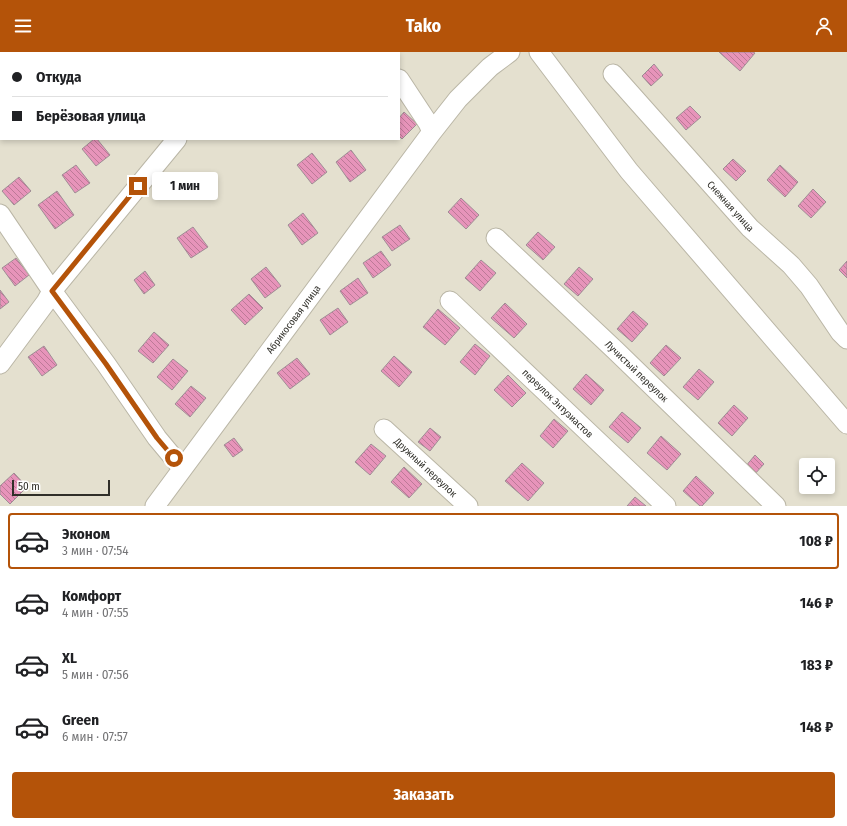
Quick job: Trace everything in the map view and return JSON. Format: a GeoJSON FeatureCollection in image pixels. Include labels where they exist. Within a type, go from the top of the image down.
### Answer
{"type":"FeatureCollection","features":[{"type":"Feature","properties":{"kind":"street","name":"Абрикосовая улица"},"geometry":{"type":"LineString","coordinates":[[155,506],[432,132],[458,100],[490,67],[510,52]]}},
{"type":"Feature","properties":{"kind":"street"},"geometry":{"type":"LineString","coordinates":[[539,52],[629,171],[847,424]]}},
{"type":"Feature","properties":{"kind":"street","name":"Снежная улица"},"geometry":{"type":"LineString","coordinates":[[613,74],[750,228],[791,265],[808,286],[840,332],[847,339]]}},
{"type":"Feature","properties":{"kind":"street"},"geometry":{"type":"LineString","coordinates":[[400,81],[428,123],[432,132]]}},
{"type":"Feature","properties":{"kind":"street"},"geometry":{"type":"LineString","coordinates":[[0,364],[46,302],[52,291],[175,140]]}},
{"type":"Feature","properties":{"kind":"street"},"geometry":{"type":"LineString","coordinates":[[0,214],[52,291],[106,364],[157,438],[182,468]]}},
{"type":"Feature","properties":{"kind":"street","name":"Лучистый переулок"},"geometry":{"type":"LineString","coordinates":[[496,238],[615,350],[776,506]]}},
{"type":"Feature","properties":{"kind":"street","name":"переулок Энтузиастов"},"geometry":{"type":"LineString","coordinates":[[450,301],[666,506]]}},
{"type":"Feature","properties":{"kind":"street","name":"Дружный переулок"},"geometry":{"type":"LineString","coordinates":[[384,429],[468,506]]}},
{"type":"Feature","properties":{"kind":"building"},"geometry":{"type":"Polygon","coordinates":[[[719,52],[753,52],[755,53],[740,71],[719,52]]]}},
{"type":"Feature","properties":{"kind":"building"},"geometry":{"type":"Polygon","coordinates":[[[654,64],[663,75],[651,86],[642,76],[654,64]]]}},
{"type":"Feature","properties":{"kind":"building"},"geometry":{"type":"Polygon","coordinates":[[[690,106],[701,117],[686,130],[676,118],[690,106]]]}},
{"type":"Feature","properties":{"kind":"building"},"geometry":{"type":"Polygon","coordinates":[[[404,112],[417,124],[402,139],[400,137],[400,117],[404,112]]]}},
{"type":"Feature","properties":{"kind":"building"},"geometry":{"type":"Polygon","coordinates":[[[93,140],[98,140],[110,155],[96,166],[82,149],[93,140]]]}},
{"type":"Feature","properties":{"kind":"building"},"geometry":{"type":"Polygon","coordinates":[[[351,150],[366,170],[350,182],[336,162],[351,150]]]}},
{"type":"Feature","properties":{"kind":"building"},"geometry":{"type":"Polygon","coordinates":[[[312,153],[327,172],[312,184],[297,165],[312,153]]]}},
{"type":"Feature","properties":{"kind":"building"},"geometry":{"type":"Polygon","coordinates":[[[733,159],[746,171],[736,181],[723,169],[733,159]]]}},
{"type":"Feature","properties":{"kind":"building"},"geometry":{"type":"Polygon","coordinates":[[[76,165],[90,183],[75,193],[62,175],[76,165]]]}},
{"type":"Feature","properties":{"kind":"building"},"geometry":{"type":"Polygon","coordinates":[[[780,165],[798,182],[785,197],[767,180],[780,165]]]}},
{"type":"Feature","properties":{"kind":"building"},"geometry":{"type":"Polygon","coordinates":[[[19,177],[31,191],[14,205],[2,191],[19,177]]]}},
{"type":"Feature","properties":{"kind":"building"},"geometry":{"type":"Polygon","coordinates":[[[813,189],[826,202],[811,218],[798,206],[813,189]]]}},
{"type":"Feature","properties":{"kind":"building"},"geometry":{"type":"Polygon","coordinates":[[[57,191],[74,215],[55,229],[38,205],[57,191]]]}},
{"type":"Feature","properties":{"kind":"building"},"geometry":{"type":"Polygon","coordinates":[[[461,198],[479,215],[466,229],[448,212],[461,198]]]}},
{"type":"Feature","properties":{"kind":"building"},"geometry":{"type":"Polygon","coordinates":[[[303,213],[318,233],[302,245],[288,225],[303,213]]]}},
{"type":"Feature","properties":{"kind":"building"},"geometry":{"type":"Polygon","coordinates":[[[400,225],[410,239],[392,251],[382,237],[400,225]]]}},
{"type":"Feature","properties":{"kind":"building"},"geometry":{"type":"Polygon","coordinates":[[[193,227],[208,247],[191,258],[177,238],[193,227]]]}},
{"type":"Feature","properties":{"kind":"building"},"geometry":{"type":"Polygon","coordinates":[[[538,232],[555,247],[543,260],[526,245],[538,232]]]}},
{"type":"Feature","properties":{"kind":"building"},"geometry":{"type":"Polygon","coordinates":[[[381,251],[391,265],[373,278],[363,263],[381,251]]]}},
{"type":"Feature","properties":{"kind":"building"},"geometry":{"type":"Polygon","coordinates":[[[16,258],[29,275],[15,286],[2,268],[16,258]]]}},
{"type":"Feature","properties":{"kind":"building"},"geometry":{"type":"Polygon","coordinates":[[[481,260],[496,273],[480,291],[465,278],[481,260]]]}},
{"type":"Feature","properties":{"kind":"building"},"geometry":{"type":"Polygon","coordinates":[[[847,261],[847,278],[839,270],[847,261]]]}},
{"type":"Feature","properties":{"kind":"building"},"geometry":{"type":"Polygon","coordinates":[[[266,267],[281,286],[265,298],[251,279],[266,267]]]}},
{"type":"Feature","properties":{"kind":"building"},"geometry":{"type":"Polygon","coordinates":[[[579,267],[593,279],[578,296],[564,284],[579,267]]]}},
{"type":"Feature","properties":{"kind":"building"},"geometry":{"type":"Polygon","coordinates":[[[145,271],[155,285],[144,294],[134,280],[145,271]]]}},
{"type":"Feature","properties":{"kind":"building"},"geometry":{"type":"Polygon","coordinates":[[[358,278],[368,293],[350,305],[340,291],[358,278]]]}},
{"type":"Feature","properties":{"kind":"building"},"geometry":{"type":"Polygon","coordinates":[[[0,290],[9,302],[0,309],[0,290]]]}},
{"type":"Feature","properties":{"kind":"building"},"geometry":{"type":"Polygon","coordinates":[[[249,294],[263,308],[245,325],[231,310],[249,294]]]}},
{"type":"Feature","properties":{"kind":"building"},"geometry":{"type":"Polygon","coordinates":[[[505,303],[527,324],[514,338],[491,318],[505,303]]]}},
{"type":"Feature","properties":{"kind":"building"},"geometry":{"type":"Polygon","coordinates":[[[338,308],[348,322],[330,335],[320,320],[338,308]]]}},
{"type":"Feature","properties":{"kind":"building"},"geometry":{"type":"Polygon","coordinates":[[[438,309],[460,328],[445,345],[423,327],[438,309]]]}},
{"type":"Feature","properties":{"kind":"building"},"geometry":{"type":"Polygon","coordinates":[[[633,311],[648,324],[632,342],[617,329],[633,311]]]}},
{"type":"Feature","properties":{"kind":"building"},"geometry":{"type":"Polygon","coordinates":[[[154,332],[169,345],[153,363],[138,351],[154,332]]]}},
{"type":"Feature","properties":{"kind":"building"},"geometry":{"type":"Polygon","coordinates":[[[475,344],[490,356],[475,375],[460,362],[475,344]]]}},
{"type":"Feature","properties":{"kind":"building"},"geometry":{"type":"Polygon","coordinates":[[[666,345],[681,358],[664,376],[650,363],[666,345]]]}},
{"type":"Feature","properties":{"kind":"building"},"geometry":{"type":"Polygon","coordinates":[[[44,346],[57,365],[42,376],[28,357],[44,346]]]}},
{"type":"Feature","properties":{"kind":"building"},"geometry":{"type":"Polygon","coordinates":[[[394,356],[412,372],[399,387],[381,371],[394,356]]]}},
{"type":"Feature","properties":{"kind":"building"},"geometry":{"type":"Polygon","coordinates":[[[297,358],[310,374],[290,389],[277,373],[297,358]]]}},
{"type":"Feature","properties":{"kind":"building"},"geometry":{"type":"Polygon","coordinates":[[[173,359],[188,371],[172,390],[157,377],[173,359]]]}},
{"type":"Feature","properties":{"kind":"building"},"geometry":{"type":"Polygon","coordinates":[[[699,369],[714,382],[698,400],[683,387],[699,369]]]}},
{"type":"Feature","properties":{"kind":"building"},"geometry":{"type":"Polygon","coordinates":[[[586,374],[604,390],[591,405],[573,389],[586,374]]]}},
{"type":"Feature","properties":{"kind":"building"},"geometry":{"type":"Polygon","coordinates":[[[508,375],[526,393],[512,407],[494,390],[508,375]]]}},
{"type":"Feature","properties":{"kind":"building"},"geometry":{"type":"Polygon","coordinates":[[[191,386],[206,398],[190,417],[175,404],[191,386]]]}},
{"type":"Feature","properties":{"kind":"building"},"geometry":{"type":"Polygon","coordinates":[[[734,405],[748,418],[732,436],[718,423],[734,405]]]}},
{"type":"Feature","properties":{"kind":"building"},"geometry":{"type":"Polygon","coordinates":[[[622,412],[641,428],[628,443],[609,427],[622,412]]]}},
{"type":"Feature","properties":{"kind":"building"},"geometry":{"type":"Polygon","coordinates":[[[554,419],[568,431],[553,448],[540,436],[554,419]]]}},
{"type":"Feature","properties":{"kind":"building"},"geometry":{"type":"Polygon","coordinates":[[[430,428],[441,437],[430,451],[418,442],[430,428]]]}},
{"type":"Feature","properties":{"kind":"building"},"geometry":{"type":"Polygon","coordinates":[[[661,436],[681,454],[667,470],[647,453],[661,436]]]}},
{"type":"Feature","properties":{"kind":"building"},"geometry":{"type":"Polygon","coordinates":[[[234,438],[243,450],[233,457],[224,445],[234,438]]]}},
{"type":"Feature","properties":{"kind":"building"},"geometry":{"type":"Polygon","coordinates":[[[371,444],[386,456],[370,475],[355,462],[371,444]]]}},
{"type":"Feature","properties":{"kind":"building"},"geometry":{"type":"Polygon","coordinates":[[[755,455],[764,464],[754,475],[745,467],[755,455]]]}},
{"type":"Feature","properties":{"kind":"building"},"geometry":{"type":"Polygon","coordinates":[[[522,463],[544,483],[528,501],[505,481],[522,463]]]}},
{"type":"Feature","properties":{"kind":"building"},"geometry":{"type":"Polygon","coordinates":[[[404,467],[422,484],[409,498],[391,482],[404,467]]]}},
{"type":"Feature","properties":{"kind":"building"},"geometry":{"type":"Polygon","coordinates":[[[14,473],[27,487],[10,504],[0,494],[0,486],[14,473]]]}},
{"type":"Feature","properties":{"kind":"building"},"geometry":{"type":"Polygon","coordinates":[[[696,476],[714,493],[702,506],[700,506],[683,491],[696,476]]]}},
{"type":"Feature","properties":{"kind":"building"},"geometry":{"type":"Polygon","coordinates":[[[635,497],[646,506],[627,506],[635,497]]]}},
{"type":"Feature","properties":{"kind":"route"},"geometry":{"type":"LineString","coordinates":[[138,186],[52,291],[106,364],[157,438],[174,458]]}}]}
